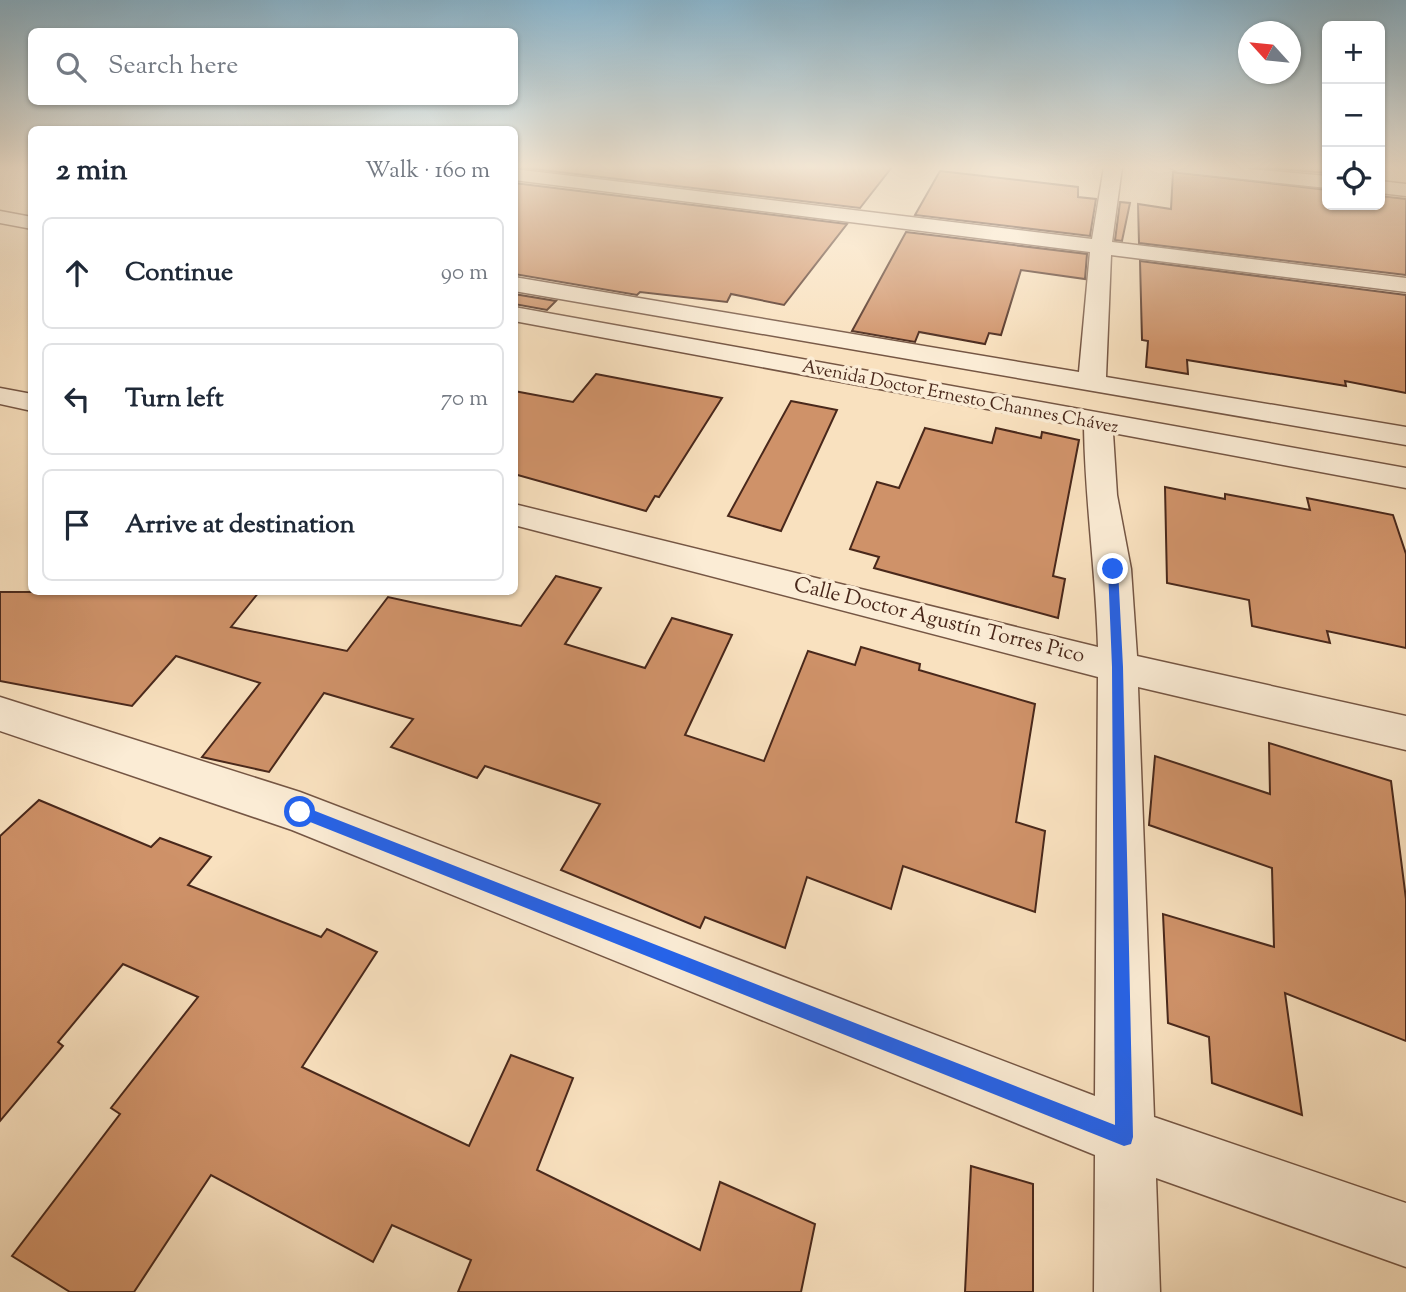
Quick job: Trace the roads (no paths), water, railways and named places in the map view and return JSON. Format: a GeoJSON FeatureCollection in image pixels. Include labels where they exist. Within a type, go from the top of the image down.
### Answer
{"type":"FeatureCollection","features":[{"type":"Feature","properties":{"kind":"street"},"geometry":{"type":"LineString","coordinates":[[943,227],[1406,285]]}},
{"type":"Feature","properties":{"kind":"street"},"geometry":{"type":"LineString","coordinates":[[1104,227],[1095,403],[1101,495],[1113,569],[1118,667],[1127,1292]]}},
{"type":"Feature","properties":{"kind":"street","name":"Avenida Doctor Ernesto Channes Chávez"},"geometry":{"type":"LineString","coordinates":[[518,285],[1095,403],[1406,478]]}},
{"type":"Feature","properties":{"kind":"street","name":"Avenida Doctor Ernesto Channes Chávez"},"geometry":{"type":"LineString","coordinates":[[518,315],[1095,403],[1406,436]]}},
{"type":"Feature","properties":{"kind":"street"},"geometry":{"type":"LineString","coordinates":[[0,396],[28,402]]}},
{"type":"Feature","properties":{"kind":"street","name":"Calle Doctor Agustín Torres Pico"},"geometry":{"type":"LineString","coordinates":[[518,515],[1118,667],[1406,733]]}},
{"type":"Feature","properties":{"kind":"street"},"geometry":{"type":"LineString","coordinates":[[0,714],[300,812],[1124,1137],[1406,1235]]}}]}
